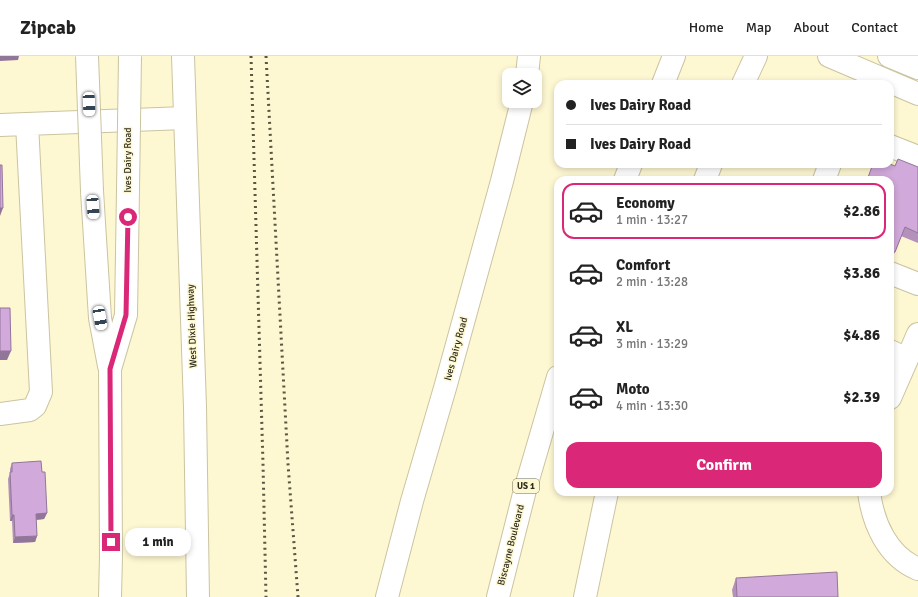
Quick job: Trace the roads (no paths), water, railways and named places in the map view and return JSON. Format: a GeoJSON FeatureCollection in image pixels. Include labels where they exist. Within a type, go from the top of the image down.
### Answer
{"type":"FeatureCollection","features":[{"type":"Feature","properties":{"kind":"main road"},"geometry":{"type":"LineString","coordinates":[[87,56],[92,191],[100,318],[110,369]]}},
{"type":"Feature","properties":{"kind":"main road","name":"Ives Dairy Road"},"geometry":{"type":"LineString","coordinates":[[110,597],[110,369],[126,315],[130,56]]}},
{"type":"Feature","properties":{"kind":"main road","name":"West Dixie Highway"},"geometry":{"type":"LineString","coordinates":[[183,56],[195,414],[198,597]]}},
{"type":"Feature","properties":{"kind":"main road"},"geometry":{"type":"LineString","coordinates":[[528,68],[529,56]]}},
{"type":"Feature","properties":{"kind":"main road"},"geometry":{"type":"LineString","coordinates":[[665,80],[674,56]]}},
{"type":"Feature","properties":{"kind":"main road"},"geometry":{"type":"LineString","coordinates":[[745,80],[756,56]]}},
{"type":"Feature","properties":{"kind":"main road"},"geometry":{"type":"LineString","coordinates":[[829,56],[885,80]]}},
{"type":"Feature","properties":{"kind":"main road"},"geometry":{"type":"LineString","coordinates":[[889,56],[918,68]]}},
{"type":"Feature","properties":{"kind":"main road"},"geometry":{"type":"LineString","coordinates":[[894,84],[918,94]]}},
{"type":"Feature","properties":{"kind":"main road","name":"Ives Dairy Road"},"geometry":{"type":"LineString","coordinates":[[387,597],[412,501],[502,181],[520,108]]}},
{"type":"Feature","properties":{"kind":"main road"},"geometry":{"type":"LineString","coordinates":[[0,126],[185,118]]}},
{"type":"Feature","properties":{"kind":"main road"},"geometry":{"type":"LineString","coordinates":[[0,414],[30,410],[35,406],[41,392],[27,124]]}},
{"type":"Feature","properties":{"kind":"main road"},"geometry":{"type":"LineString","coordinates":[[894,148],[918,157]]}},
{"type":"Feature","properties":{"kind":"main road"},"geometry":{"type":"LineString","coordinates":[[894,274],[918,284]]}},
{"type":"Feature","properties":{"kind":"main road"},"geometry":{"type":"LineString","coordinates":[[894,376],[898,355],[918,334]]}},
{"type":"Feature","properties":{"kind":"main road","name":"Biscayne Boulevard"},"geometry":{"type":"LineString","coordinates":[[498,597],[525,490],[554,391]]}},
{"type":"Feature","properties":{"kind":"main road"},"geometry":{"type":"LineString","coordinates":[[585,597],[606,496]]}},
{"type":"Feature","properties":{"kind":"main road"},"geometry":{"type":"LineString","coordinates":[[869,496],[871,510],[881,535],[893,551],[911,566],[918,568]]}},
{"type":"Feature","properties":{"kind":"railway"},"geometry":{"type":"LineString","coordinates":[[251,56],[266,597]]}},
{"type":"Feature","properties":{"kind":"railway"},"geometry":{"type":"LineString","coordinates":[[266,56],[288,464],[298,597]]}}]}
